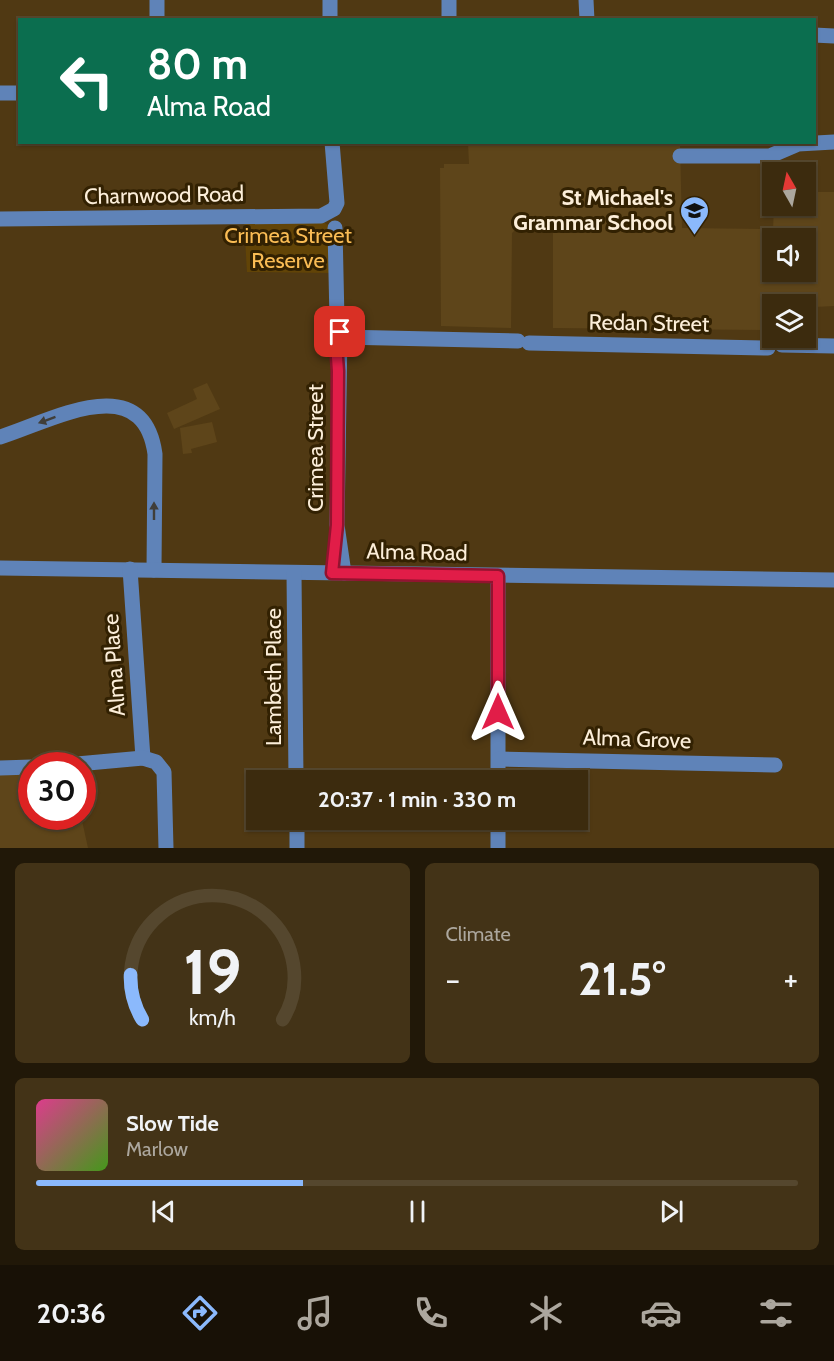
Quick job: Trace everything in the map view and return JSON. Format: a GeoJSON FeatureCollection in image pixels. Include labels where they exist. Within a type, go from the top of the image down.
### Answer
{"type":"FeatureCollection","features":[{"type":"Feature","properties":{"kind":"street"},"geometry":{"type":"LineString","coordinates":[[157,0],[157,18]]}},
{"type":"Feature","properties":{"kind":"street"},"geometry":{"type":"LineString","coordinates":[[330,0],[330,18]]}},
{"type":"Feature","properties":{"kind":"street"},"geometry":{"type":"LineString","coordinates":[[449,0],[449,18]]}},
{"type":"Feature","properties":{"kind":"street"},"geometry":{"type":"LineString","coordinates":[[586,0],[586,18]]}},
{"type":"Feature","properties":{"kind":"street"},"geometry":{"type":"LineString","coordinates":[[816,35],[834,36]]}},
{"type":"Feature","properties":{"kind":"street"},"geometry":{"type":"LineString","coordinates":[[0,93],[18,93]]}},
{"type":"Feature","properties":{"kind":"street"},"geometry":{"type":"LineString","coordinates":[[816,143],[834,142]]}},
{"type":"Feature","properties":{"kind":"street"},"geometry":{"type":"LineString","coordinates":[[680,156],[770,156],[798,144]]}},
{"type":"Feature","properties":{"kind":"street","name":"Crimea Street"},"geometry":{"type":"LineString","coordinates":[[332,150],[337,203],[332,220],[339,330],[336,344],[338,573]]}},
{"type":"Feature","properties":{"kind":"street","name":"Charnwood Road"},"geometry":{"type":"LineString","coordinates":[[0,219],[316,216],[332,220]]}},
{"type":"Feature","properties":{"kind":"street","name":"Redan Street"},"geometry":{"type":"LineString","coordinates":[[339,330],[524,342],[775,347],[834,345]]}},
{"type":"Feature","properties":{"kind":"street"},"geometry":{"type":"LineString","coordinates":[[0,437],[51,418],[99,406],[122,408],[139,417],[149,432],[155,454],[154,570]]}},
{"type":"Feature","properties":{"kind":"street","name":"Alma Road"},"geometry":{"type":"LineString","coordinates":[[0,568],[834,580]]}},
{"type":"Feature","properties":{"kind":"street","name":"Alma Place"},"geometry":{"type":"LineString","coordinates":[[130,569],[143,758]]}},
{"type":"Feature","properties":{"kind":"street","name":"Lambeth Place"},"geometry":{"type":"LineString","coordinates":[[294,573],[296,770]]}},
{"type":"Feature","properties":{"kind":"street"},"geometry":{"type":"LineString","coordinates":[[498,576],[498,770]]}},
{"type":"Feature","properties":{"kind":"street"},"geometry":{"type":"LineString","coordinates":[[96,762],[143,758],[156,762],[164,772],[166,848]]}},
{"type":"Feature","properties":{"kind":"street","name":"Alma Grove"},"geometry":{"type":"LineString","coordinates":[[499,759],[775,765]]}},
{"type":"Feature","properties":{"kind":"street"},"geometry":{"type":"LineString","coordinates":[[0,768],[18,767]]}},
{"type":"Feature","properties":{"kind":"street"},"geometry":{"type":"LineString","coordinates":[[297,830],[297,848]]}},
{"type":"Feature","properties":{"kind":"street"},"geometry":{"type":"LineString","coordinates":[[498,830],[498,848]]}},
{"type":"Feature","properties":{"kind":"shaded area","name":"St Michael's Grammar School"},"geometry":{"type":"Polygon","coordinates":[[[468,144],[680,144],[682,228],[762,229],[762,282],[816,282],[816,228],[773,228],[774,216],[816,216],[816,192],[834,192],[834,306],[816,307],[816,294],[762,294],[762,330],[553,328],[553,228],[518,227],[512,233],[511,328],[441,326],[440,168],[444,168],[444,164],[469,164],[468,144]]]}},
{"type":"Feature","properties":{"kind":"shaded area"},"geometry":{"type":"Polygon","coordinates":[[[207,383],[220,409],[174,429],[167,413],[197,399],[193,389],[207,383]]]}},
{"type":"Feature","properties":{"kind":"shaded area"},"geometry":{"type":"Polygon","coordinates":[[[212,422],[217,442],[191,449],[192,453],[183,454],[180,428],[212,422]]]}},
{"type":"Feature","properties":{"kind":"shaded area"},"geometry":{"type":"Polygon","coordinates":[[[18,769],[18,830],[84,830],[88,848],[0,848],[0,770],[18,769]]]}},
{"type":"Feature","properties":{"kind":"green space","name":"Crimea Street Reserve"},"geometry":{"type":"Polygon","coordinates":[[[244,222],[325,223],[328,225],[331,273],[247,272],[244,222]]]}},
{"type":"Feature","properties":{"kind":"place","name":"St Michael's Grammar School"},"geometry":{"type":"Point","coordinates":[694,236]}},
{"type":"Feature","properties":{"kind":"route"},"geometry":{"type":"LineString","coordinates":[[340,332],[341,337],[337,339],[336,344],[338,371],[337,525],[332,573],[498,576],[498,712]]}}]}
